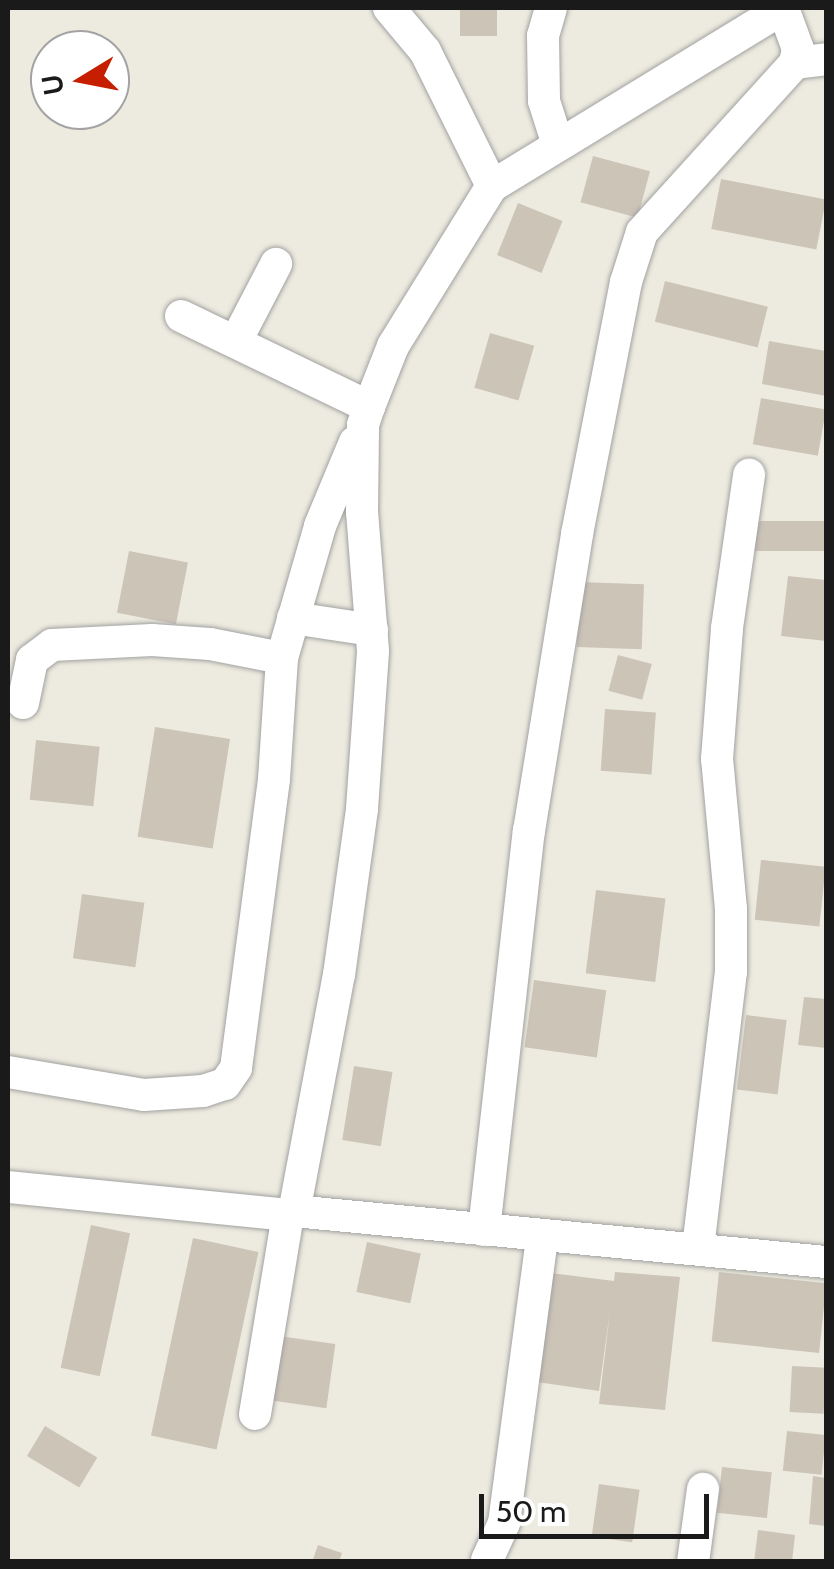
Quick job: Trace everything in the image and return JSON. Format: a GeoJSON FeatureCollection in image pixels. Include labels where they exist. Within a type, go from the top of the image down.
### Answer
{"type":"FeatureCollection","features":[{"type":"Feature","properties":{"kind":"street"},"geometry":{"type":"LineString","coordinates":[[389,8],[424,51],[492,186]]}},
{"type":"Feature","properties":{"kind":"street"},"geometry":{"type":"LineString","coordinates":[[551,8],[543,36],[544,101],[558,145]]}},
{"type":"Feature","properties":{"kind":"street"},"geometry":{"type":"LineString","coordinates":[[8,1072],[144,1095],[225,1084],[236,1068],[274,780],[282,658],[320,526],[401,332],[492,186],[784,8],[798,49],[811,61],[642,232],[626,282],[576,534],[529,831],[484,1230]]}},
{"type":"Feature","properties":{"kind":"street"},"geometry":{"type":"LineString","coordinates":[[236,342],[276,264]]}},
{"type":"Feature","properties":{"kind":"street"},"geometry":{"type":"LineString","coordinates":[[181,316],[236,342],[366,416]]}},
{"type":"Feature","properties":{"kind":"street"},"geometry":{"type":"LineString","coordinates":[[256,1414],[291,1213],[339,976],[362,809],[372,630],[362,512],[366,416]]}},
{"type":"Feature","properties":{"kind":"street"},"geometry":{"type":"LineString","coordinates":[[698,1248],[731,972],[730,908],[717,759],[727,628],[749,476]]}},
{"type":"Feature","properties":{"kind":"street"},"geometry":{"type":"LineString","coordinates":[[293,618],[372,630]]}},
{"type":"Feature","properties":{"kind":"street"},"geometry":{"type":"LineString","coordinates":[[23,703],[32,660],[52,646],[152,640],[210,644],[282,658]]}},
{"type":"Feature","properties":{"kind":"street"},"geometry":{"type":"LineString","coordinates":[[8,1187],[826,1262]]}},
{"type":"Feature","properties":{"kind":"street"},"geometry":{"type":"LineString","coordinates":[[487,1560],[504,1523],[542,1237]]}},
{"type":"Feature","properties":{"kind":"street"},"geometry":{"type":"LineString","coordinates":[[693,1562],[703,1489]]}},
{"type":"Feature","properties":{"kind":"building"},"geometry":{"type":"Polygon","coordinates":[[[460,8],[497,8],[497,36],[460,36],[460,8]]]}},
{"type":"Feature","properties":{"kind":"building"},"geometry":{"type":"Polygon","coordinates":[[[593,156],[650,171],[638,218],[581,202],[593,156]]]}},
{"type":"Feature","properties":{"kind":"building"},"geometry":{"type":"Polygon","coordinates":[[[721,179],[826,199],[816,249],[711,229],[721,179]]]}},
{"type":"Feature","properties":{"kind":"building"},"geometry":{"type":"Polygon","coordinates":[[[518,203],[563,221],[542,273],[497,255],[518,203]]]}},
{"type":"Feature","properties":{"kind":"building"},"geometry":{"type":"Polygon","coordinates":[[[665,281],[768,307],[758,347],[655,322],[665,281]]]}},
{"type":"Feature","properties":{"kind":"building"},"geometry":{"type":"Polygon","coordinates":[[[490,333],[534,346],[519,400],[474,388],[490,333]]]}},
{"type":"Feature","properties":{"kind":"building"},"geometry":{"type":"Polygon","coordinates":[[[769,341],[826,351],[826,396],[762,384],[769,341]]]}},
{"type":"Feature","properties":{"kind":"building"},"geometry":{"type":"Polygon","coordinates":[[[761,398],[826,409],[818,456],[753,444],[761,398]]]}},
{"type":"Feature","properties":{"kind":"building"},"geometry":{"type":"Polygon","coordinates":[[[746,521],[826,521],[826,551],[746,551],[746,521]]]}},
{"type":"Feature","properties":{"kind":"building"},"geometry":{"type":"Polygon","coordinates":[[[129,551],[188,562],[176,624],[117,613],[129,551]]]}},
{"type":"Feature","properties":{"kind":"building"},"geometry":{"type":"Polygon","coordinates":[[[788,576],[826,580],[826,641],[781,636],[788,576]]]}},
{"type":"Feature","properties":{"kind":"building"},"geometry":{"type":"Polygon","coordinates":[[[579,582],[644,584],[642,649],[577,647],[579,582]]]}},
{"type":"Feature","properties":{"kind":"building"},"geometry":{"type":"Polygon","coordinates":[[[618,655],[652,664],[642,700],[608,691],[618,655]]]}},
{"type":"Feature","properties":{"kind":"building"},"geometry":{"type":"Polygon","coordinates":[[[605,709],[656,713],[652,774],[601,771],[605,709]]]}},
{"type":"Feature","properties":{"kind":"building"},"geometry":{"type":"Polygon","coordinates":[[[155,727],[230,739],[213,849],[138,837],[155,727]]]}},
{"type":"Feature","properties":{"kind":"building"},"geometry":{"type":"Polygon","coordinates":[[[36,740],[100,747],[93,806],[30,800],[36,740]]]}},
{"type":"Feature","properties":{"kind":"building"},"geometry":{"type":"Polygon","coordinates":[[[761,860],[826,867],[819,926],[755,920],[761,860]]]}},
{"type":"Feature","properties":{"kind":"building"},"geometry":{"type":"Polygon","coordinates":[[[596,890],[665,899],[655,982],[586,973],[596,890]]]}},
{"type":"Feature","properties":{"kind":"building"},"geometry":{"type":"Polygon","coordinates":[[[82,894],[144,903],[135,967],[73,958],[82,894]]]}},
{"type":"Feature","properties":{"kind":"building"},"geometry":{"type":"Polygon","coordinates":[[[534,980],[606,990],[597,1057],[525,1047],[534,980]]]}},
{"type":"Feature","properties":{"kind":"building"},"geometry":{"type":"Polygon","coordinates":[[[804,997],[826,999],[826,1048],[798,1045],[804,997]]]}},
{"type":"Feature","properties":{"kind":"building"},"geometry":{"type":"Polygon","coordinates":[[[746,1015],[787,1020],[778,1094],[737,1089],[746,1015]]]}},
{"type":"Feature","properties":{"kind":"building"},"geometry":{"type":"Polygon","coordinates":[[[354,1066],[393,1072],[381,1146],[342,1140],[354,1066]]]}},
{"type":"Feature","properties":{"kind":"building"},"geometry":{"type":"Polygon","coordinates":[[[91,1225],[130,1233],[100,1376],[61,1368],[91,1225]]]}},
{"type":"Feature","properties":{"kind":"building"},"geometry":{"type":"Polygon","coordinates":[[[193,1238],[259,1252],[217,1450],[151,1436],[193,1238]]]}},
{"type":"Feature","properties":{"kind":"building"},"geometry":{"type":"Polygon","coordinates":[[[367,1242],[421,1253],[410,1303],[356,1292],[367,1242]]]}},
{"type":"Feature","properties":{"kind":"building"},"geometry":{"type":"Polygon","coordinates":[[[615,1272],[680,1277],[665,1410],[599,1404],[610,1311],[599,1391],[537,1382],[551,1273],[614,1281],[615,1272]]]}},
{"type":"Feature","properties":{"kind":"building"},"geometry":{"type":"Polygon","coordinates":[[[719,1272],[826,1283],[819,1353],[712,1342],[719,1272]]]}},
{"type":"Feature","properties":{"kind":"building"},"geometry":{"type":"Polygon","coordinates":[[[272,1335],[335,1344],[326,1408],[263,1399],[272,1335]]]}},
{"type":"Feature","properties":{"kind":"building"},"geometry":{"type":"Polygon","coordinates":[[[792,1366],[826,1368],[824,1414],[790,1412],[792,1366]]]}},
{"type":"Feature","properties":{"kind":"building"},"geometry":{"type":"Polygon","coordinates":[[[45,1426],[97,1457],[79,1487],[27,1456],[45,1426]]]}},
{"type":"Feature","properties":{"kind":"building"},"geometry":{"type":"Polygon","coordinates":[[[787,1431],[826,1435],[822,1475],[783,1471],[787,1431]]]}},
{"type":"Feature","properties":{"kind":"building"},"geometry":{"type":"Polygon","coordinates":[[[722,1467],[772,1472],[767,1518],[717,1513],[722,1467]]]}},
{"type":"Feature","properties":{"kind":"building"},"geometry":{"type":"Polygon","coordinates":[[[813,1476],[826,1478],[826,1526],[809,1524],[813,1476]]]}},
{"type":"Feature","properties":{"kind":"building"},"geometry":{"type":"Polygon","coordinates":[[[599,1484],[640,1490],[632,1542],[592,1536],[599,1484]]]}},
{"type":"Feature","properties":{"kind":"building"},"geometry":{"type":"Polygon","coordinates":[[[758,1530],[795,1535],[792,1562],[754,1562],[758,1530]]]}},
{"type":"Feature","properties":{"kind":"building"},"geometry":{"type":"Polygon","coordinates":[[[318,1545],[342,1553],[339,1562],[312,1562],[318,1545]]]}}]}
